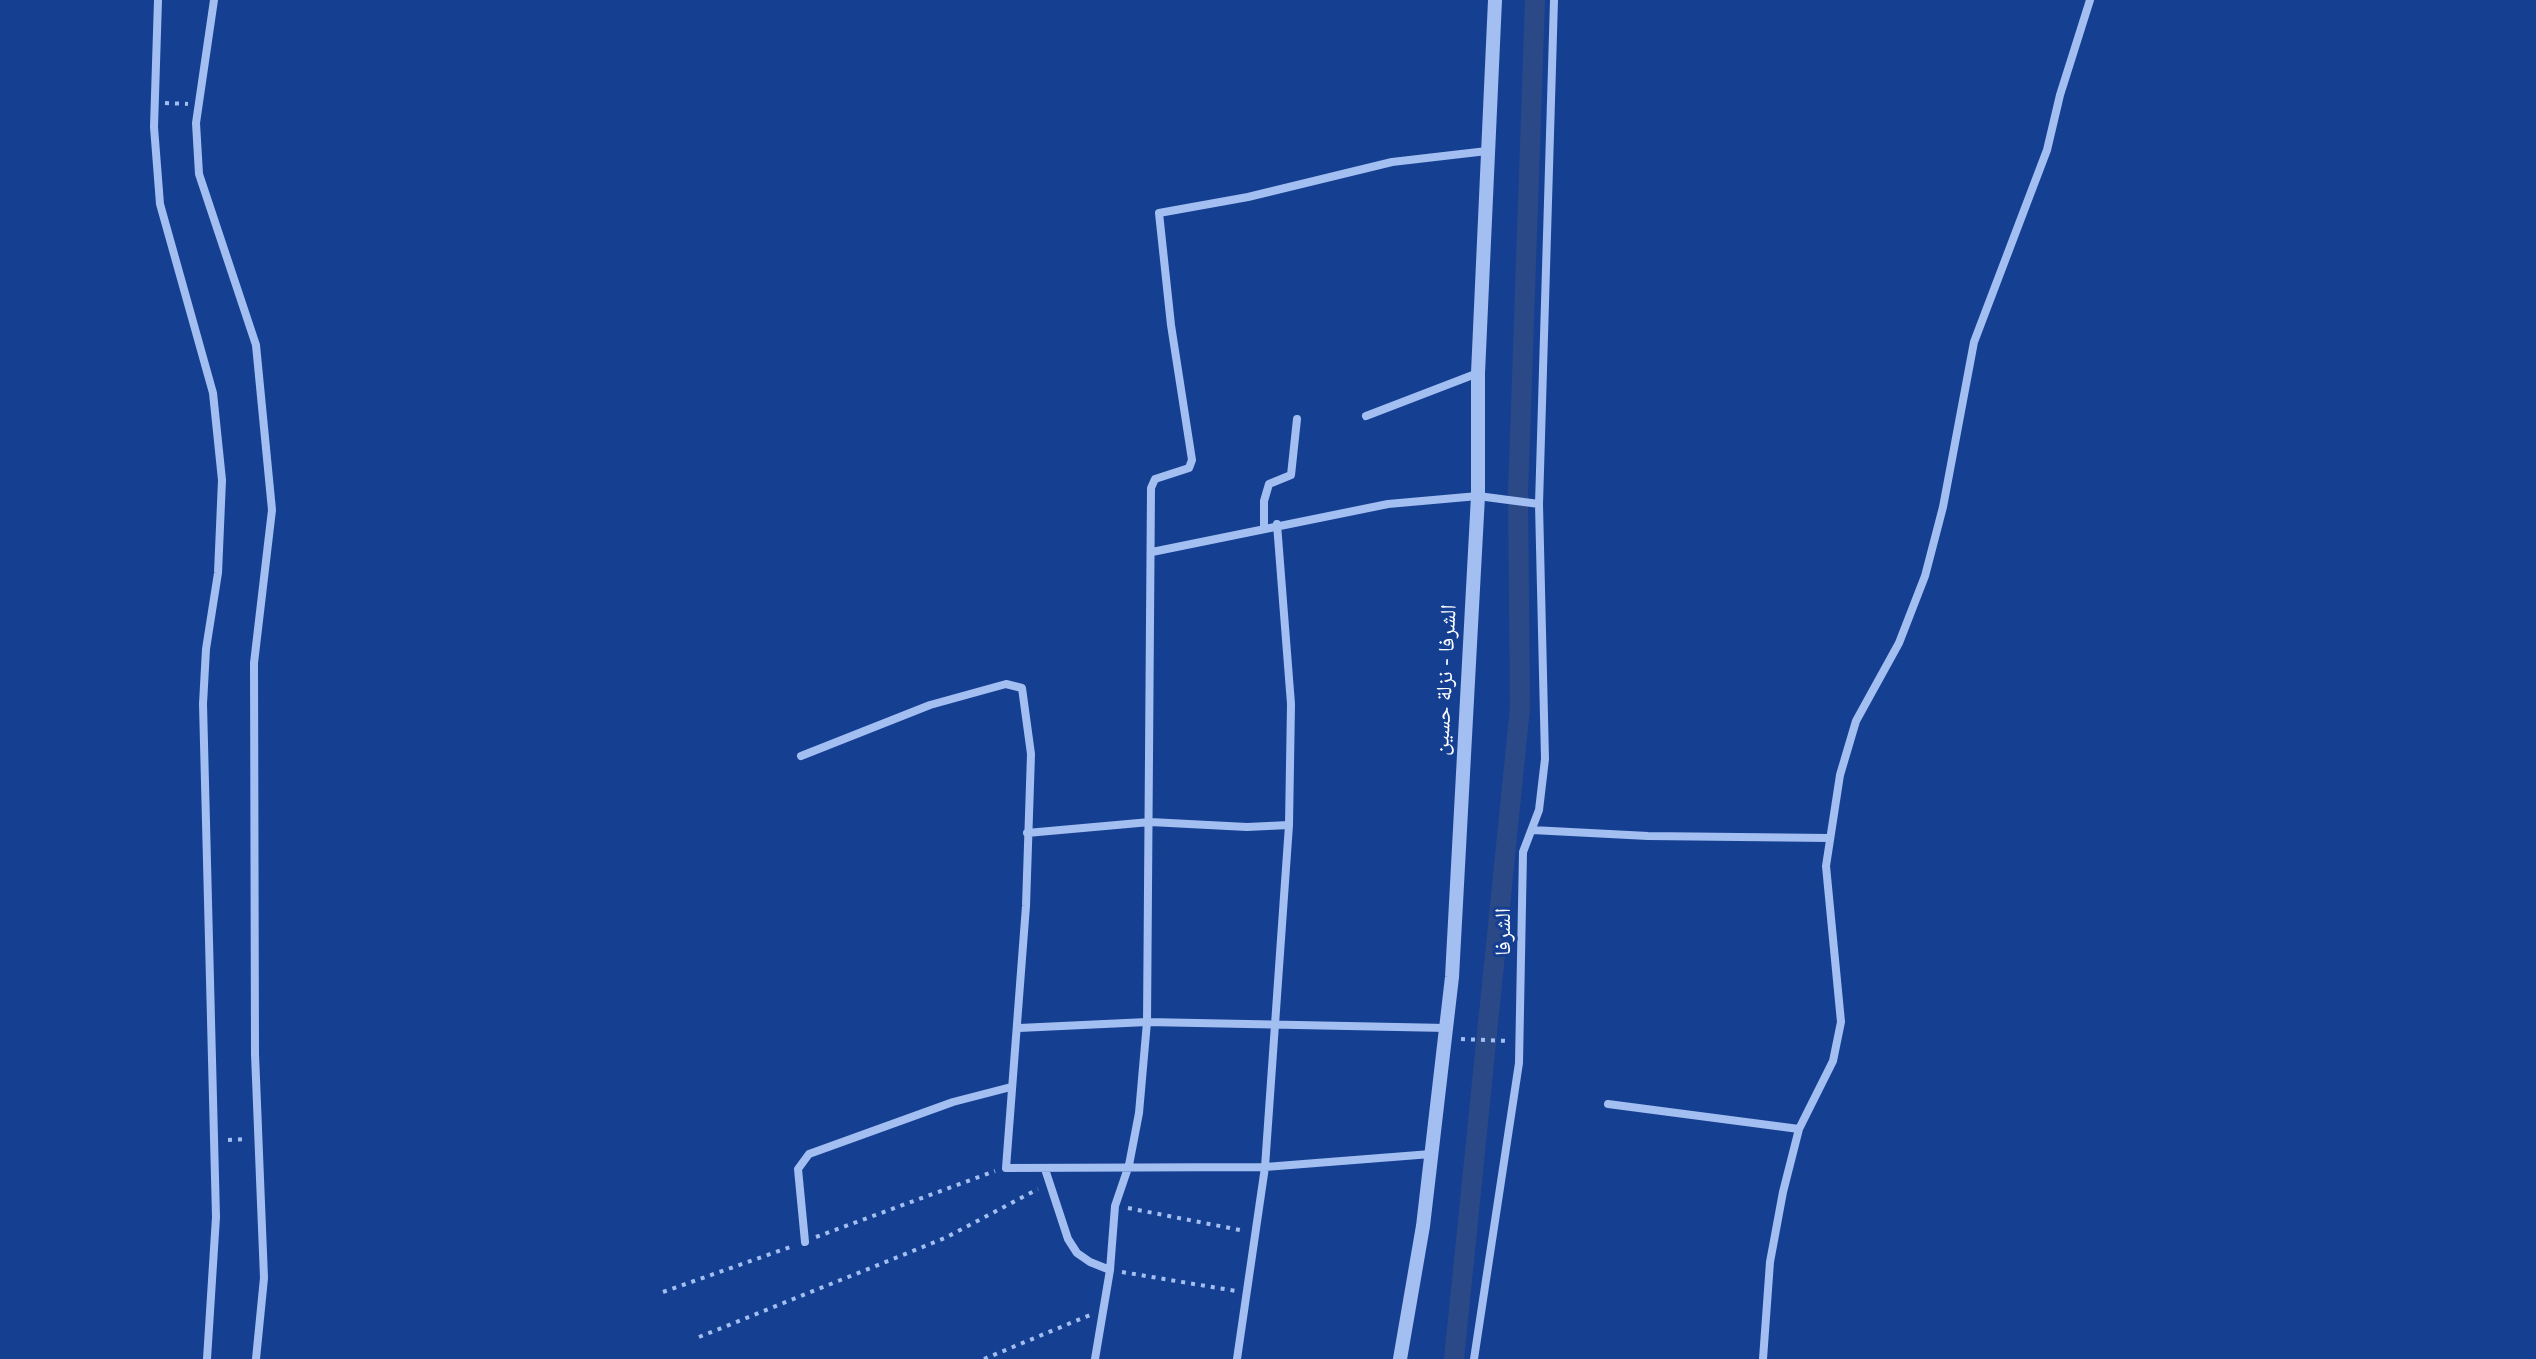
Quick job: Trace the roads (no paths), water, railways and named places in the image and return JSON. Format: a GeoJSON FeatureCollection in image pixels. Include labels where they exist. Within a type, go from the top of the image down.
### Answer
{"type":"FeatureCollection","features":[{"type":"Feature","properties":{"kind":"street"},"geometry":{"type":"LineString","coordinates":[[158,0],[154,127],[160,204],[213,393],[222,480],[219,558],[206,649],[203,704],[215,1259],[207,1359]]}},
{"type":"Feature","properties":{"kind":"street"},"geometry":{"type":"LineString","coordinates":[[214,0],[196,123],[199,174],[256,345],[272,510],[254,663],[253,888],[264,1278],[256,1359]]}},
{"type":"Feature","properties":{"kind":"street","name":"الشرفا - نزلة حسين"},"geometry":{"type":"LineString","coordinates":[[1400,1359],[1423,1226],[1448,1028],[1478,496],[1478,373],[1495,0]]}},
{"type":"Feature","properties":{"kind":"street","name":"الشرفا"},"geometry":{"type":"LineString","coordinates":[[1474,1359],[1519,1063],[1522,865],[1539,810],[1546,744],[1535,504],[1554,0]]}},
{"type":"Feature","properties":{"kind":"street"},"geometry":{"type":"LineString","coordinates":[[1763,1359],[1774,1230],[1799,1129],[1833,1061],[1841,1022],[1839,976],[1829,920],[1826,866],[1850,737],[1899,643],[1925,576],[1943,507],[1974,342],[2047,150],[2060,95],[2090,0]]}},
{"type":"Feature","properties":{"kind":"street"},"geometry":{"type":"LineString","coordinates":[[1095,1359],[1110,1270],[1115,1206],[1129,1165],[1139,1113],[1147,1022],[1145,900],[1150,822],[1152,483],[1189,468],[1192,460],[1157,224],[1159,213],[1269,192],[1392,162],[1487,151]]}},
{"type":"Feature","properties":{"kind":"street"},"geometry":{"type":"LineString","coordinates":[[1366,416],[1478,373]]}},
{"type":"Feature","properties":{"kind":"street"},"geometry":{"type":"LineString","coordinates":[[1264,528],[1264,501],[1269,484],[1291,475],[1297,419]]}},
{"type":"Feature","properties":{"kind":"street"},"geometry":{"type":"LineString","coordinates":[[1152,552],[1277,524],[1388,504],[1478,496],[1535,504]]}},
{"type":"Feature","properties":{"kind":"street"},"geometry":{"type":"LineString","coordinates":[[1237,1359],[1265,1167],[1289,825],[1291,704],[1277,524]]}},
{"type":"Feature","properties":{"kind":"street"},"geometry":{"type":"LineString","coordinates":[[801,756],[930,705],[994,686],[1019,685],[1030,732],[1025,955],[1006,1168],[1129,1165],[1265,1167],[1431,1154]]}},
{"type":"Feature","properties":{"kind":"street"},"geometry":{"type":"LineString","coordinates":[[1027,833],[1150,822],[1247,827],[1289,825]]}},
{"type":"Feature","properties":{"kind":"street"},"geometry":{"type":"LineString","coordinates":[[1532,830],[1648,836],[1829,838]]}},
{"type":"Feature","properties":{"kind":"street"},"geometry":{"type":"LineString","coordinates":[[1019,1028],[1147,1022],[1276,1027],[1448,1028]]}},
{"type":"Feature","properties":{"kind":"street"},"geometry":{"type":"LineString","coordinates":[[805,1242],[798,1169],[809,1154],[953,1102],[1011,1087]]}},
{"type":"Feature","properties":{"kind":"street"},"geometry":{"type":"LineString","coordinates":[[1608,1104],[1799,1129]]}},
{"type":"Feature","properties":{"kind":"street"},"geometry":{"type":"LineString","coordinates":[[1045,1169],[1068,1239],[1077,1253],[1110,1270]]}},
{"type":"Feature","properties":{"kind":"waterway"},"geometry":{"type":"LineString","coordinates":[[1454,1359],[1520,708],[1518,495],[1535,0]]}}]}
